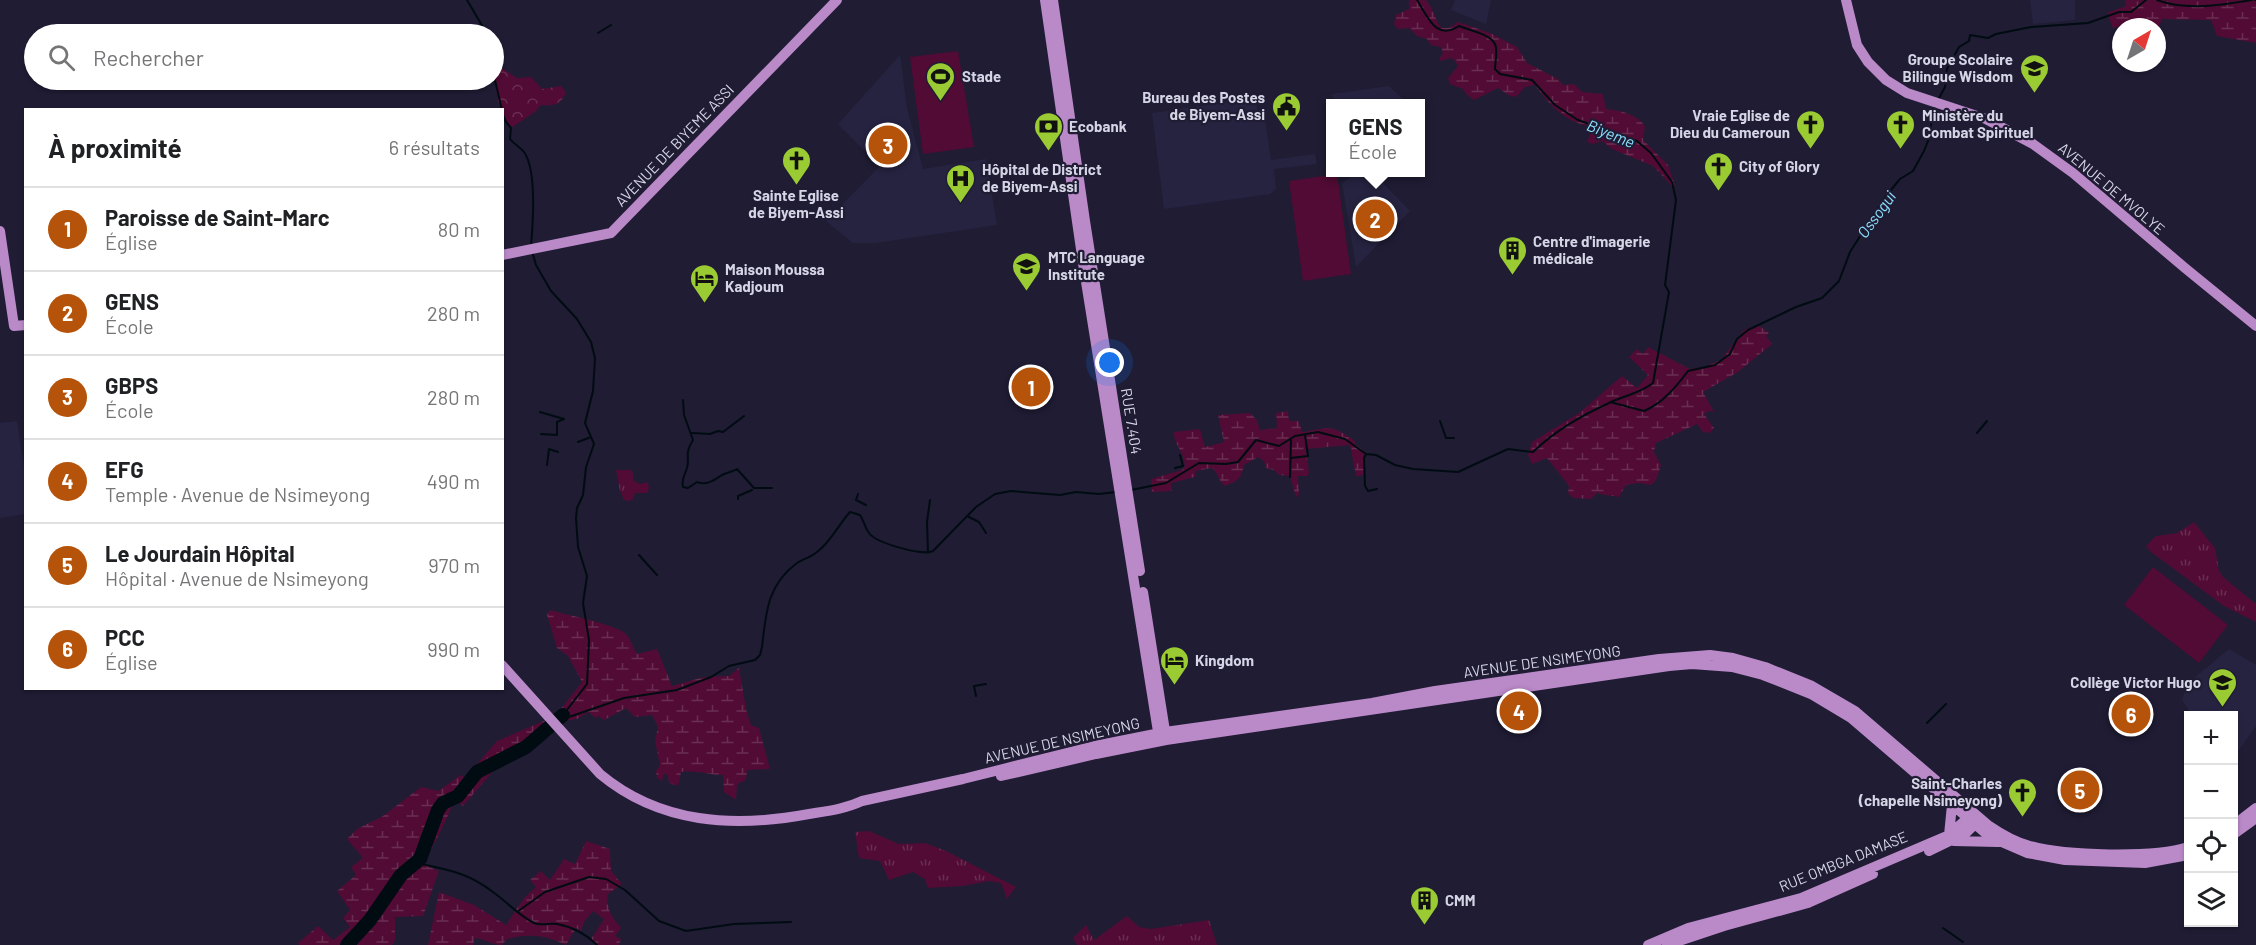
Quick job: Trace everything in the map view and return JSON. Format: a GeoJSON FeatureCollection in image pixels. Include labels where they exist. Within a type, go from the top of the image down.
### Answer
{"type":"FeatureCollection","features":[{"type":"Feature","properties":{"kind":"main road","name":"AVENUE DE BIYEME ASSI"},"geometry":{"type":"LineString","coordinates":[[504,255],[611,233],[837,0]]}},
{"type":"Feature","properties":{"kind":"main road","name":"RUE 7.404"},"geometry":{"type":"LineString","coordinates":[[1045,0],[1106,406],[1162,737]]}},
{"type":"Feature","properties":{"kind":"main road","name":"RUE 7.404"},"geometry":{"type":"LineString","coordinates":[[1053,0],[1162,737]]}},
{"type":"Feature","properties":{"kind":"main road","name":"AVENUE DE MVOLYE"},"geometry":{"type":"LineString","coordinates":[[1846,0],[1857,45],[1868,62],[1886,80],[1907,93],[1986,119],[2044,152],[2073,173],[2256,326]]}},
{"type":"Feature","properties":{"kind":"main road"},"geometry":{"type":"LineString","coordinates":[[0,231],[14,327],[24,325]]}},
{"type":"Feature","properties":{"kind":"main road","name":"AVENUE DE NSIMEYONG"},"geometry":{"type":"LineString","coordinates":[[504,667],[600,774],[618,788],[640,801],[689,817],[741,823],[785,819],[852,806],[871,806],[1162,737],[1659,659],[1682,656],[1721,656],[1750,662],[1783,674],[1812,686],[1843,703],[1998,842],[2036,855],[2065,860],[2145,863],[2184,856]]}},
{"type":"Feature","properties":{"kind":"main road","name":"AVENUE DE NSIMEYONG"},"geometry":{"type":"LineString","coordinates":[[1162,737],[1669,666],[1720,665],[1746,670],[1781,682],[1811,694],[1840,711],[1952,805],[2013,840],[2029,846],[2052,850],[2142,854],[2184,848]]}},
{"type":"Feature","properties":{"kind":"main road"},"geometry":{"type":"LineString","coordinates":[[1952,805],[1951,838],[1998,842]]}},
{"type":"Feature","properties":{"kind":"main road"},"geometry":{"type":"LineString","coordinates":[[2238,822],[2256,808]]}},
{"type":"Feature","properties":{"kind":"main road"},"geometry":{"type":"LineString","coordinates":[[2238,831],[2256,818]]}},
{"type":"Feature","properties":{"kind":"main road","name":"RUE OMBGA DAMASE"},"geometry":{"type":"LineString","coordinates":[[1667,945],[1808,903],[1951,838],[1974,819]]}},
{"type":"Feature","properties":{"kind":"main road","name":"RUE OMBGA DAMASE"},"geometry":{"type":"LineString","coordinates":[[1648,945],[1688,928],[1801,898],[1951,838]]}},
{"type":"Feature","properties":{"kind":"shaded area"},"geometry":{"type":"Polygon","coordinates":[[[1455,0],[1491,0],[1486,24],[1451,10],[1455,0]]]}},
{"type":"Feature","properties":{"kind":"shaded area"},"geometry":{"type":"Polygon","coordinates":[[[2030,0],[2075,0],[2075,20],[2033,24],[2030,0]]]}},
{"type":"Feature","properties":{"kind":"shaded area"},"geometry":{"type":"Polygon","coordinates":[[[900,55],[907,108],[923,169],[986,159],[997,225],[876,243],[853,243],[826,221],[880,166],[838,124],[900,55]]]}},
{"type":"Feature","properties":{"kind":"shaded area"},"geometry":{"type":"Polygon","coordinates":[[[1389,86],[1403,99],[1333,99],[1332,94],[1389,86]]]}},
{"type":"Feature","properties":{"kind":"shaded area"},"geometry":{"type":"Polygon","coordinates":[[[1255,98],[1259,119],[1265,120],[1271,160],[1315,154],[1317,164],[1274,169],[1276,189],[1270,194],[1164,209],[1152,113],[1255,98]]]}},
{"type":"Feature","properties":{"kind":"shaded area"},"geometry":{"type":"Polygon","coordinates":[[[1352,177],[1377,177],[1410,211],[1356,267],[1342,183],[1352,177]]]}},
{"type":"Feature","properties":{"kind":"shaded area"},"geometry":{"type":"Polygon","coordinates":[[[17,421],[24,467],[24,514],[0,518],[0,423],[17,421]]]}},
{"type":"Feature","properties":{"kind":"shaded area","name":"Collège Victor Hugo"},"geometry":{"type":"Polygon","coordinates":[[[2229,649],[2256,665],[2256,726],[2238,751],[2238,711],[2189,711],[2182,700],[2188,683],[2229,649]]]}},
{"type":"Feature","properties":{"kind":"green space"},"geometry":{"type":"Polygon","coordinates":[[[1409,0],[1426,0],[1442,28],[1449,28],[1458,22],[1490,33],[1517,47],[1527,63],[1558,79],[1563,85],[1574,84],[1582,92],[1603,94],[1606,109],[1632,115],[1645,126],[1643,140],[1668,165],[1675,185],[1672,186],[1653,166],[1612,149],[1602,141],[1593,144],[1587,142],[1593,127],[1575,122],[1560,112],[1535,85],[1525,87],[1516,97],[1498,88],[1474,100],[1463,89],[1450,84],[1448,78],[1458,66],[1454,60],[1451,58],[1441,61],[1439,59],[1443,53],[1441,47],[1431,45],[1427,39],[1417,36],[1409,28],[1398,29],[1394,24],[1396,15],[1409,9],[1409,0]]]}},
{"type":"Feature","properties":{"kind":"green space"},"geometry":{"type":"Polygon","coordinates":[[[2125,0],[2256,0],[2256,43],[2217,36],[2211,20],[2112,18],[2112,26],[2107,13],[2126,6],[2125,0]]]}},
{"type":"Feature","properties":{"kind":"green space","name":"Stade"},"geometry":{"type":"Polygon","coordinates":[[[958,51],[974,147],[923,154],[910,57],[958,51]]]}},
{"type":"Feature","properties":{"kind":"green space"},"geometry":{"type":"Polygon","coordinates":[[[504,70],[517,78],[531,77],[542,89],[561,86],[566,92],[559,102],[553,105],[541,105],[535,112],[511,128],[504,118],[504,108],[500,107],[496,90],[504,90],[504,70]]]}},
{"type":"Feature","properties":{"kind":"green space"},"geometry":{"type":"Polygon","coordinates":[[[1326,176],[1337,177],[1351,274],[1303,281],[1289,181],[1326,176]]]}},
{"type":"Feature","properties":{"kind":"green space"},"geometry":{"type":"Polygon","coordinates":[[[1758,325],[1769,333],[1766,336],[1772,344],[1738,372],[1703,392],[1714,412],[1709,411],[1704,414],[1714,428],[1710,433],[1703,432],[1697,424],[1656,443],[1654,452],[1661,465],[1656,480],[1651,485],[1638,483],[1626,485],[1619,497],[1598,492],[1591,499],[1573,498],[1568,493],[1569,486],[1547,458],[1532,464],[1528,455],[1532,442],[1579,413],[1622,376],[1637,388],[1648,375],[1629,357],[1637,349],[1643,354],[1648,347],[1690,369],[1704,367],[1721,360],[1744,330],[1758,325]]]}},
{"type":"Feature","properties":{"kind":"green space"},"geometry":{"type":"Polygon","coordinates":[[[1288,411],[1289,421],[1299,421],[1302,432],[1330,428],[1340,431],[1355,441],[1356,445],[1366,453],[1365,475],[1356,476],[1350,445],[1306,449],[1309,473],[1307,476],[1298,476],[1299,494],[1296,497],[1290,476],[1279,475],[1274,470],[1266,468],[1264,461],[1258,457],[1244,465],[1238,479],[1225,486],[1212,468],[1195,471],[1195,477],[1171,483],[1172,491],[1152,492],[1151,479],[1182,470],[1185,466],[1173,432],[1200,429],[1205,447],[1224,442],[1218,415],[1250,413],[1257,420],[1260,430],[1277,428],[1276,413],[1288,411]]]}},
{"type":"Feature","properties":{"kind":"green space"},"geometry":{"type":"Polygon","coordinates":[[[616,470],[632,470],[634,481],[640,484],[648,482],[647,493],[635,493],[633,499],[624,500],[616,470]]]}},
{"type":"Feature","properties":{"kind":"green space"},"geometry":{"type":"Polygon","coordinates":[[[2194,522],[2215,548],[2219,571],[2223,577],[2256,604],[2256,622],[2224,606],[2146,546],[2156,536],[2177,533],[2194,522]]]}},
{"type":"Feature","properties":{"kind":"green space"},"geometry":{"type":"Polygon","coordinates":[[[2153,567],[2228,625],[2199,663],[2124,605],[2153,567]]]}},
{"type":"Feature","properties":{"kind":"green space"},"geometry":{"type":"Polygon","coordinates":[[[550,610],[600,623],[625,633],[637,654],[657,649],[672,686],[704,677],[729,676],[739,668],[746,709],[751,725],[759,728],[770,769],[747,770],[746,780],[737,784],[736,800],[724,792],[723,775],[681,772],[678,786],[669,783],[668,775],[664,774],[662,781],[657,778],[656,771],[660,765],[655,741],[658,727],[652,715],[635,717],[626,708],[604,720],[588,712],[577,719],[563,721],[557,714],[582,682],[568,656],[557,648],[547,615],[550,610]]]}},
{"type":"Feature","properties":{"kind":"green space"},"geometry":{"type":"Polygon","coordinates":[[[546,720],[553,730],[536,747],[533,745],[512,756],[508,754],[463,806],[456,800],[425,865],[439,871],[423,916],[395,917],[395,940],[392,945],[299,945],[298,943],[318,926],[333,940],[350,927],[343,918],[350,910],[337,891],[356,875],[351,867],[363,858],[347,839],[357,829],[383,816],[421,787],[438,791],[461,775],[465,778],[497,741],[546,720]]]}},
{"type":"Feature","properties":{"kind":"green space"},"geometry":{"type":"Polygon","coordinates":[[[869,831],[899,844],[925,843],[946,851],[1016,887],[1007,899],[1001,883],[989,881],[963,886],[928,888],[925,879],[913,872],[889,880],[880,861],[859,858],[855,832],[869,831]]]}},
{"type":"Feature","properties":{"kind":"green space"},"geometry":{"type":"Polygon","coordinates":[[[586,841],[610,849],[611,871],[622,884],[608,894],[610,913],[621,928],[615,936],[621,939],[619,945],[597,945],[591,939],[604,919],[593,911],[584,922],[581,931],[576,928],[566,945],[545,937],[522,936],[507,939],[502,945],[475,938],[473,945],[428,945],[439,892],[474,905],[506,925],[524,898],[536,887],[530,880],[541,871],[550,880],[564,859],[575,864],[586,841]]]}},
{"type":"Feature","properties":{"kind":"green space"},"geometry":{"type":"Polygon","coordinates":[[[1127,916],[1139,927],[1151,929],[1209,920],[1217,945],[1077,945],[1073,938],[1086,925],[1094,940],[1127,916]]]}},
{"type":"Feature","properties":{"kind":"waterway"},"geometry":{"type":"LineString","coordinates":[[467,0],[481,24]]}},
{"type":"Feature","properties":{"kind":"waterway","name":"Biyeme"},"geometry":{"type":"LineString","coordinates":[[1131,490],[1166,483],[1199,463],[1238,462],[1256,440],[1279,446],[1295,436],[1318,432],[1345,439],[1366,454],[1376,455],[1395,465],[1413,469],[1458,472],[1508,449],[1533,452],[1579,418],[1653,383],[1669,292],[1665,285],[1676,200],[1672,182],[1651,153],[1637,141],[1578,120],[1555,105],[1532,80],[1500,74],[1495,69],[1496,49],[1492,41],[1484,35],[1459,26],[1451,30],[1439,29],[1429,20],[1417,0]]}},
{"type":"Feature","properties":{"kind":"waterway","name":"Ossogui"},"geometry":{"type":"LineString","coordinates":[[1938,100],[1945,87],[1947,69],[1959,47],[1969,41],[1970,35],[1988,38],[1996,34],[2031,27],[2088,23],[2119,12],[2131,12],[2146,0]]}},
{"type":"Feature","properties":{"kind":"waterway"},"geometry":{"type":"LineString","coordinates":[[2157,0],[2192,6],[2252,0]]}},
{"type":"Feature","properties":{"kind":"waterway"},"geometry":{"type":"LineString","coordinates":[[598,33],[611,25]]}},
{"type":"Feature","properties":{"kind":"waterway"},"geometry":{"type":"LineString","coordinates":[[497,90],[502,108]]}},
{"type":"Feature","properties":{"kind":"waterway","name":"Ossogui"},"geometry":{"type":"LineString","coordinates":[[1610,402],[1644,411],[1651,408],[1669,394],[1688,371],[1715,365],[1730,354],[1737,339],[1748,330],[1796,307],[1822,298],[1839,281],[1850,252],[1885,197],[1900,179],[1913,171],[1930,136],[1932,114],[1936,105]]}},
{"type":"Feature","properties":{"kind":"waterway"},"geometry":{"type":"LineString","coordinates":[[504,118],[511,128],[510,139],[524,152],[531,171],[533,197],[531,246]]}},
{"type":"Feature","properties":{"kind":"waterway"},"geometry":{"type":"LineString","coordinates":[[532,251],[536,265],[551,291],[577,319],[591,342],[595,358],[593,391],[585,423],[594,444],[586,467],[583,495],[577,508],[576,518],[578,547],[587,576],[583,603],[589,640],[587,684],[563,715]]}},
{"type":"Feature","properties":{"kind":"waterway"},"geometry":{"type":"LineString","coordinates":[[683,400],[684,414]]}},
{"type":"Feature","properties":{"kind":"waterway"},"geometry":{"type":"LineString","coordinates":[[540,412],[564,419],[557,422],[557,435],[541,434]]}},
{"type":"Feature","properties":{"kind":"waterway"},"geometry":{"type":"LineString","coordinates":[[684,415],[693,440],[688,452],[683,487],[688,488],[697,482],[710,482],[737,469],[754,488],[772,488]]}},
{"type":"Feature","properties":{"kind":"waterway"},"geometry":{"type":"LineString","coordinates":[[692,433],[723,432],[744,416]]}},
{"type":"Feature","properties":{"kind":"waterway"},"geometry":{"type":"LineString","coordinates":[[1440,421],[1446,438],[1454,438]]}},
{"type":"Feature","properties":{"kind":"waterway"},"geometry":{"type":"LineString","coordinates":[[1977,433],[1987,421]]}},
{"type":"Feature","properties":{"kind":"waterway"},"geometry":{"type":"LineString","coordinates":[[1305,435],[1308,456]]}},
{"type":"Feature","properties":{"kind":"waterway"},"geometry":{"type":"LineString","coordinates":[[578,442],[591,437]]}},
{"type":"Feature","properties":{"kind":"waterway"},"geometry":{"type":"LineString","coordinates":[[1290,477],[1291,440]]}},
{"type":"Feature","properties":{"kind":"waterway"},"geometry":{"type":"LineString","coordinates":[[547,465],[549,449],[558,452]]}},
{"type":"Feature","properties":{"kind":"waterway"},"geometry":{"type":"LineString","coordinates":[[1366,454],[1364,458],[1365,486],[1368,491],[1377,489]]}},
{"type":"Feature","properties":{"kind":"waterway"},"geometry":{"type":"LineString","coordinates":[[1175,468],[1183,466],[1180,455]]}},
{"type":"Feature","properties":{"kind":"waterway"},"geometry":{"type":"LineString","coordinates":[[1291,458],[1308,456]]}},
{"type":"Feature","properties":{"kind":"waterway"},"geometry":{"type":"LineString","coordinates":[[738,499],[738,496],[752,490]]}},
{"type":"Feature","properties":{"kind":"waterway"},"geometry":{"type":"LineString","coordinates":[[563,715],[569,717],[624,698],[677,690],[711,677],[729,666],[755,660],[760,655],[767,611],[779,581],[797,563],[822,548],[850,512],[860,515],[869,533],[880,541],[910,550],[927,552],[933,551],[976,507],[995,494],[1011,491],[1060,495],[1076,492],[1099,494],[1116,492]]}},
{"type":"Feature","properties":{"kind":"waterway"},"geometry":{"type":"LineString","coordinates":[[858,494],[856,500],[866,505]]}},
{"type":"Feature","properties":{"kind":"waterway"},"geometry":{"type":"LineString","coordinates":[[928,553],[927,522],[930,500]]}},
{"type":"Feature","properties":{"kind":"waterway"},"geometry":{"type":"LineString","coordinates":[[967,516],[979,522],[986,533]]}},
{"type":"Feature","properties":{"kind":"waterway"},"geometry":{"type":"LineString","coordinates":[[639,555],[657,575]]}},
{"type":"Feature","properties":{"kind":"waterway"},"geometry":{"type":"LineString","coordinates":[[976,696],[974,686],[986,684]]}},
{"type":"Feature","properties":{"kind":"waterway"},"geometry":{"type":"LineString","coordinates":[[1927,723],[1946,704]]}},
{"type":"Feature","properties":{"kind":"waterway"},"geometry":{"type":"LineString","coordinates":[[347,945],[370,920],[401,875],[420,859],[438,810],[443,803],[458,796],[477,772],[526,747],[563,715]]}},
{"type":"Feature","properties":{"kind":"waterway"},"geometry":{"type":"LineString","coordinates":[[417,863],[448,870],[475,880],[534,923],[568,927],[584,934],[597,945]]}},
{"type":"Feature","properties":{"kind":"waterway"},"geometry":{"type":"LineString","coordinates":[[517,912],[545,892],[589,877],[606,879],[625,890],[659,921],[686,931],[734,924],[791,922]]}},
{"type":"Feature","properties":{"kind":"waterway"},"geometry":{"type":"LineString","coordinates":[[1943,928],[1963,942]]}},
{"type":"Feature","properties":{"kind":"place","name":"Groupe Scolaire Bilingue Wisdom"},"geometry":{"type":"Point","coordinates":[2034,94]}},
{"type":"Feature","properties":{"kind":"place","name":"Stade"},"geometry":{"type":"Point","coordinates":[941,102]}},
{"type":"Feature","properties":{"kind":"place","name":"Bureau des Postes de Biyem-Assi"},"geometry":{"type":"Point","coordinates":[1286,132]}},
{"type":"Feature","properties":{"kind":"place","name":"GBPS"},"geometry":{"type":"Point","coordinates":[888,145]}},
{"type":"Feature","properties":{"kind":"place","name":"Vraie Eglise de Dieu du Cameroun"},"geometry":{"type":"Point","coordinates":[1811,150]}},
{"type":"Feature","properties":{"kind":"place","name":"Ministère du Combat Spirituel"},"geometry":{"type":"Point","coordinates":[1901,150]}},
{"type":"Feature","properties":{"kind":"place","name":"Ecobank"},"geometry":{"type":"Point","coordinates":[1048,152]}},
{"type":"Feature","properties":{"kind":"place","name":"Sainte Eglise de Biyem-Assi"},"geometry":{"type":"Point","coordinates":[796,186]}},
{"type":"Feature","properties":{"kind":"place","name":"City of Glory"},"geometry":{"type":"Point","coordinates":[1718,192]}},
{"type":"Feature","properties":{"kind":"place","name":"Hôpital de District de Biyem-Assi"},"geometry":{"type":"Point","coordinates":[961,204]}},
{"type":"Feature","properties":{"kind":"place","name":"GENS"},"geometry":{"type":"Point","coordinates":[1375,219]}},
{"type":"Feature","properties":{"kind":"place","name":"Centre d'imagerie médicale"},"geometry":{"type":"Point","coordinates":[1512,276]}},
{"type":"Feature","properties":{"kind":"place","name":"MTC Language Institute"},"geometry":{"type":"Point","coordinates":[1027,292]}},
{"type":"Feature","properties":{"kind":"place","name":"Maison Moussa Kadjoum"},"geometry":{"type":"Point","coordinates":[704,304]}},
{"type":"Feature","properties":{"kind":"place","name":"Paroisse de Saint-Marc"},"geometry":{"type":"Point","coordinates":[1031,387]}},
{"type":"Feature","properties":{"kind":"place","name":"Kingdom"},"geometry":{"type":"Point","coordinates":[1174,686]}},
{"type":"Feature","properties":{"kind":"place","name":"Collège Victor Hugo"},"geometry":{"type":"Point","coordinates":[2222,708]}},
{"type":"Feature","properties":{"kind":"place","name":"EFG"},"geometry":{"type":"Point","coordinates":[1519,711]}},
{"type":"Feature","properties":{"kind":"place","name":"PCC"},"geometry":{"type":"Point","coordinates":[2131,714]}},
{"type":"Feature","properties":{"kind":"place","name":"Le Jourdain Hôpital"},"geometry":{"type":"Point","coordinates":[2080,790]}},
{"type":"Feature","properties":{"kind":"place","name":"Saint-Charles (chapelle Nsimeyong)"},"geometry":{"type":"Point","coordinates":[2023,818]}},
{"type":"Feature","properties":{"kind":"place","name":"CMM"},"geometry":{"type":"Point","coordinates":[1424,926]}}]}
